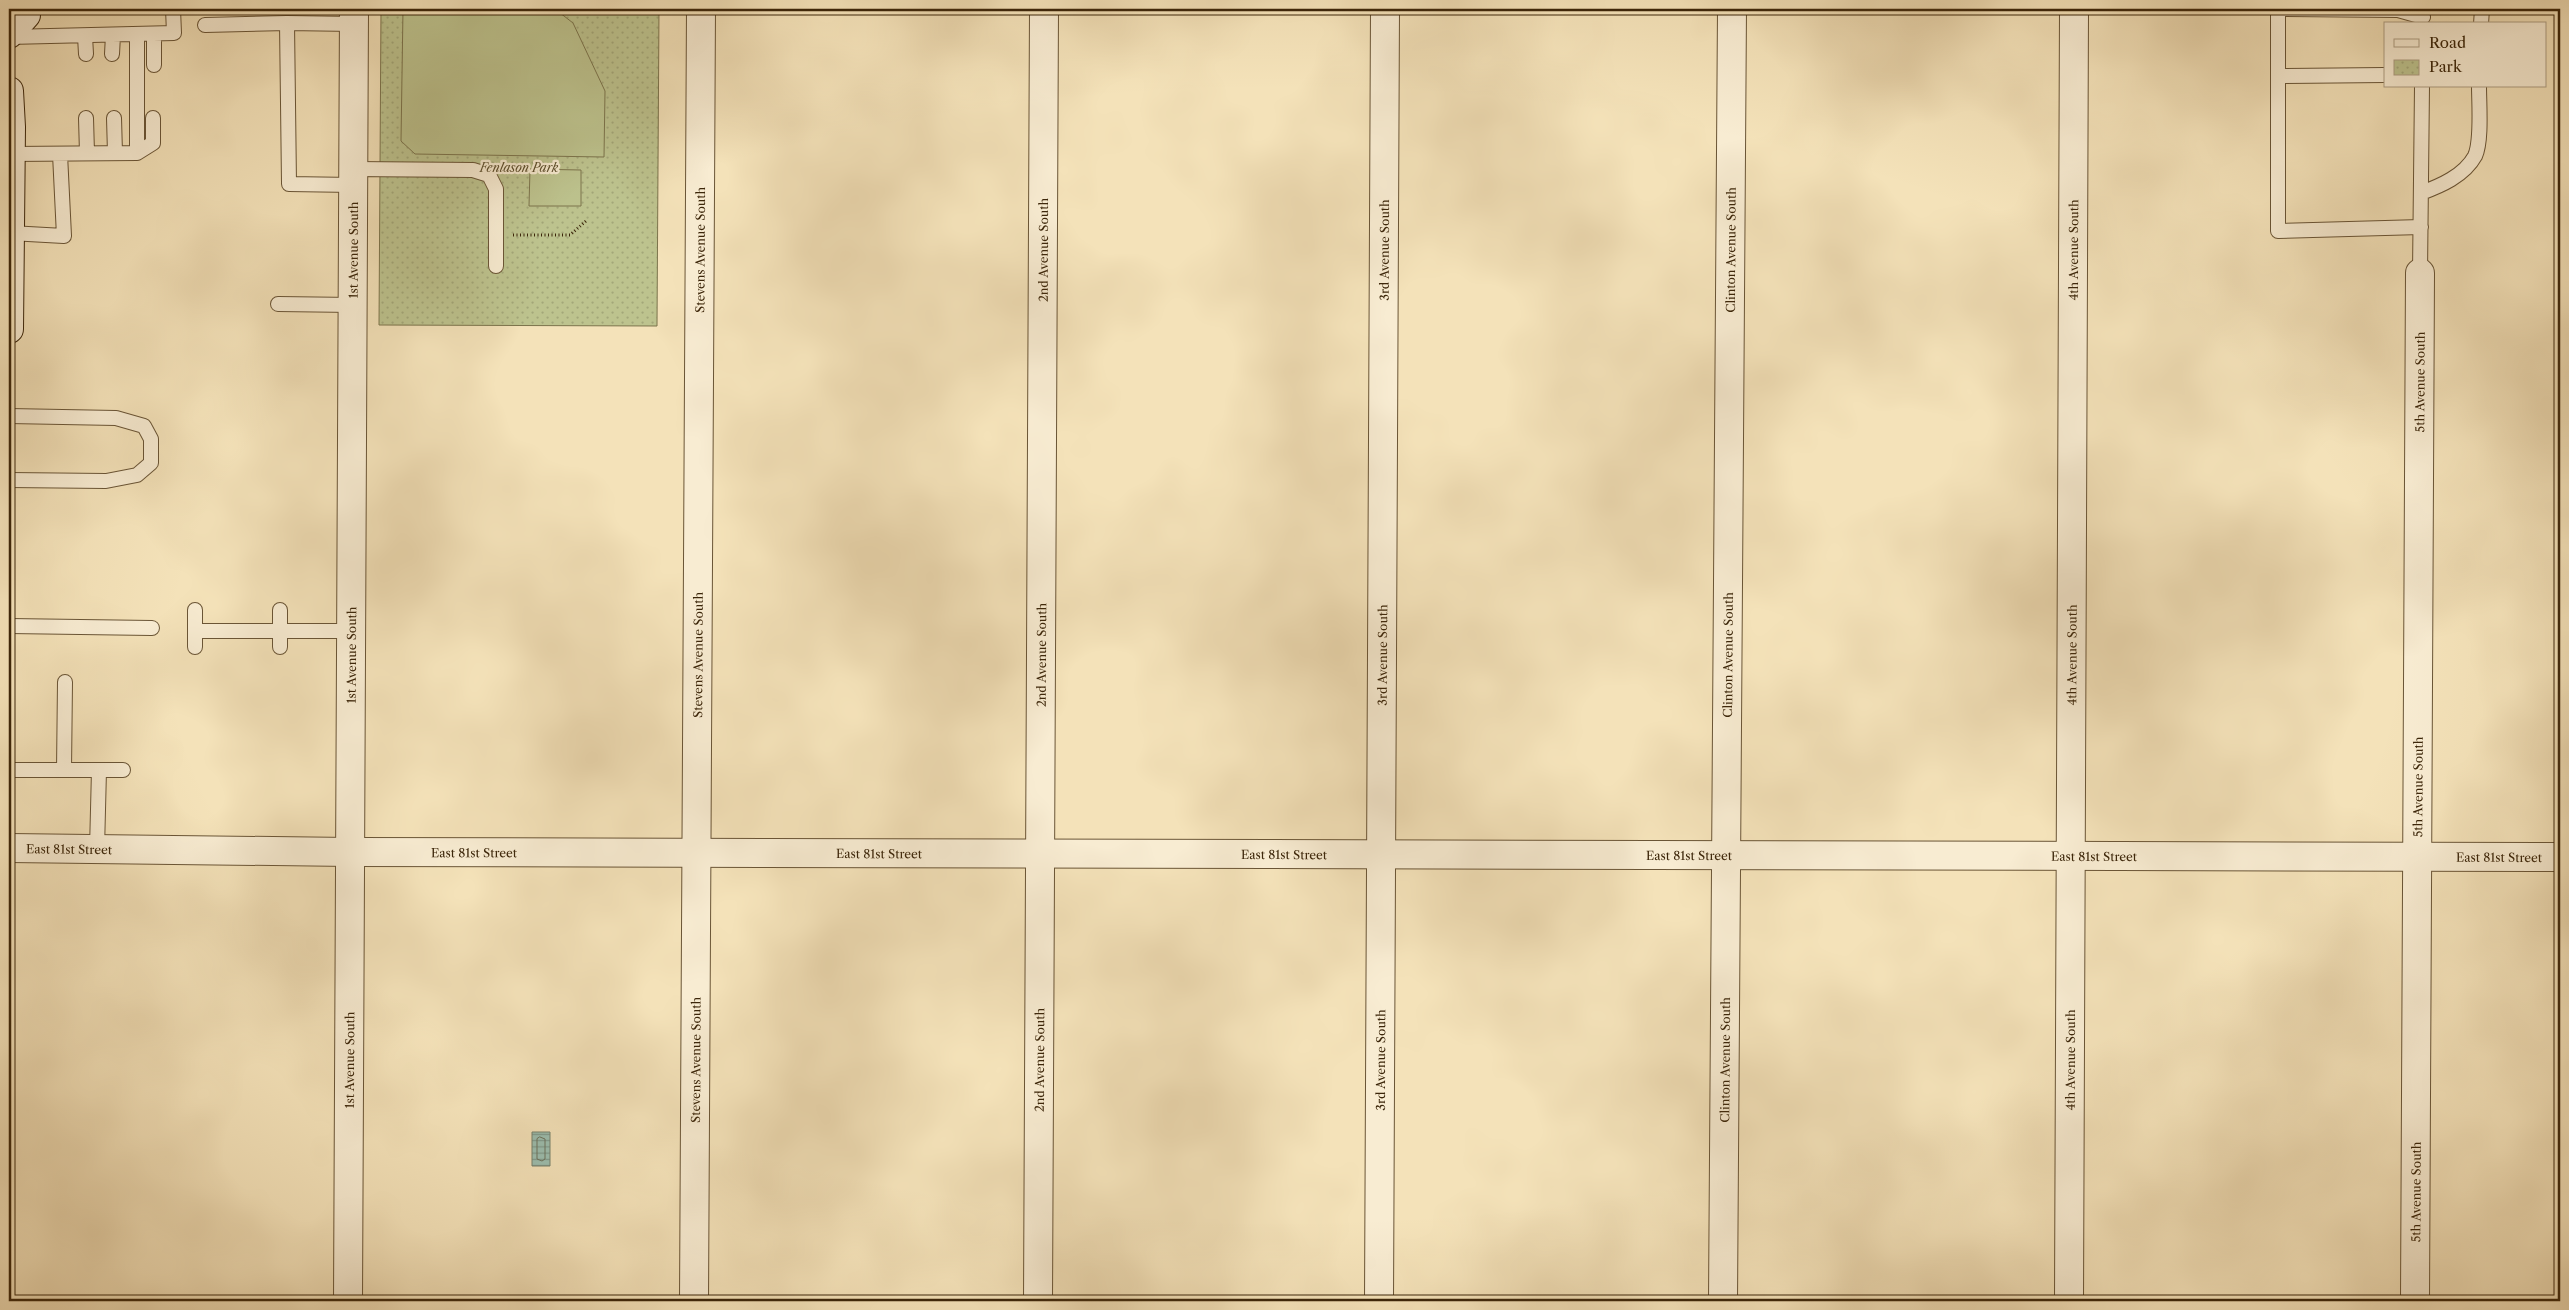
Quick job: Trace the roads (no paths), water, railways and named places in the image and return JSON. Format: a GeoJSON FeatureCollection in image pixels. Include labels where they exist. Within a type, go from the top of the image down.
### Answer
{"type":"FeatureCollection","features":[{"type":"Feature","properties":{"kind":"street"},"geometry":{"type":"LineString","coordinates":[[9,36],[26,15],[26,9]]}},
{"type":"Feature","properties":{"kind":"street","name":"Stevens Avenue South"},"geometry":{"type":"LineString","coordinates":[[694,1301],[701,9]]}},
{"type":"Feature","properties":{"kind":"street","name":"2nd Avenue South"},"geometry":{"type":"LineString","coordinates":[[1038,1301],[1044,9]]}},
{"type":"Feature","properties":{"kind":"street","name":"3rd Avenue South"},"geometry":{"type":"LineString","coordinates":[[1380,1301],[1385,9]]}},
{"type":"Feature","properties":{"kind":"street","name":"Clinton Avenue South"},"geometry":{"type":"LineString","coordinates":[[1723,1301],[1732,9]]}},
{"type":"Feature","properties":{"kind":"street","name":"4th Avenue South"},"geometry":{"type":"LineString","coordinates":[[2069,1301],[2074,9]]}},
{"type":"Feature","properties":{"kind":"street","name":"1st Avenue South"},"geometry":{"type":"LineString","coordinates":[[348,1301],[354,16]]}},
{"type":"Feature","properties":{"kind":"street"},"geometry":{"type":"LineString","coordinates":[[9,91],[11,154],[9,328]]}},
{"type":"Feature","properties":{"kind":"street","name":"5th Avenue South"},"geometry":{"type":"LineString","coordinates":[[2415,1301],[2420,273]]}},
{"type":"Feature","properties":{"kind":"street","name":"East 81st Street"},"geometry":{"type":"LineString","coordinates":[[9,848],[350,852],[2560,857]]}},
{"type":"Feature","properties":{"kind":"lane"},"geometry":{"type":"LineString","coordinates":[[9,36],[174,33],[174,9]]}},
{"type":"Feature","properties":{"kind":"lane"},"geometry":{"type":"LineString","coordinates":[[2421,227],[2278,231],[2278,9],[2398,10],[2426,17]]}},
{"type":"Feature","properties":{"kind":"lane"},"geometry":{"type":"LineString","coordinates":[[2481,22],[2482,9]]}},
{"type":"Feature","properties":{"kind":"lane"},"geometry":{"type":"LineString","coordinates":[[206,24],[287,23],[354,16]]}},
{"type":"Feature","properties":{"kind":"lane"},"geometry":{"type":"LineString","coordinates":[[287,23],[289,184],[353,177],[473,170],[490,175],[496,189],[496,266]]}},
{"type":"Feature","properties":{"kind":"lane"},"geometry":{"type":"LineString","coordinates":[[137,34],[137,153]]}},
{"type":"Feature","properties":{"kind":"lane"},"geometry":{"type":"LineString","coordinates":[[154,34],[154,65]]}},
{"type":"Feature","properties":{"kind":"lane"},"geometry":{"type":"LineString","coordinates":[[112,54],[113,35]]}},
{"type":"Feature","properties":{"kind":"lane"},"geometry":{"type":"LineString","coordinates":[[86,36],[86,54]]}},
{"type":"Feature","properties":{"kind":"lane"},"geometry":{"type":"LineString","coordinates":[[2278,76],[2384,75]]}},
{"type":"Feature","properties":{"kind":"lane"},"geometry":{"type":"LineString","coordinates":[[2420,273],[2422,88]]}},
{"type":"Feature","properties":{"kind":"lane"},"geometry":{"type":"LineString","coordinates":[[2421,193],[2441,186],[2465,168],[2475,156],[2480,88]]}},
{"type":"Feature","properties":{"kind":"lane"},"geometry":{"type":"LineString","coordinates":[[86,118],[87,153]]}},
{"type":"Feature","properties":{"kind":"lane"},"geometry":{"type":"LineString","coordinates":[[114,118],[114,153]]}},
{"type":"Feature","properties":{"kind":"lane"},"geometry":{"type":"LineString","coordinates":[[11,154],[137,153],[152,143],[153,118]]}},
{"type":"Feature","properties":{"kind":"lane"},"geometry":{"type":"LineString","coordinates":[[10,232],[64,236],[60,154]]}},
{"type":"Feature","properties":{"kind":"lane"},"geometry":{"type":"LineString","coordinates":[[278,304],[353,305]]}},
{"type":"Feature","properties":{"kind":"lane"},"geometry":{"type":"LineString","coordinates":[[9,416],[116,418],[144,426],[151,439],[152,463],[137,475],[106,481],[9,480]]}},
{"type":"Feature","properties":{"kind":"lane"},"geometry":{"type":"LineString","coordinates":[[196,610],[196,647]]}},
{"type":"Feature","properties":{"kind":"lane"},"geometry":{"type":"LineString","coordinates":[[280,610],[280,647]]}},
{"type":"Feature","properties":{"kind":"lane"},"geometry":{"type":"LineString","coordinates":[[9,626],[152,628]]}},
{"type":"Feature","properties":{"kind":"lane"},"geometry":{"type":"LineString","coordinates":[[196,631],[351,631]]}},
{"type":"Feature","properties":{"kind":"lane"},"geometry":{"type":"LineString","coordinates":[[64,770],[65,682]]}},
{"type":"Feature","properties":{"kind":"lane"},"geometry":{"type":"LineString","coordinates":[[9,770],[123,770]]}},
{"type":"Feature","properties":{"kind":"lane"},"geometry":{"type":"LineString","coordinates":[[98,849],[99,770]]}},
{"type":"Feature","properties":{"kind":"water"},"geometry":{"type":"Polygon","coordinates":[[[532,1132],[550,1132],[550,1166],[532,1166],[532,1132]]]}},
{"type":"Feature","properties":{"kind":"park label","name":"Fenlason Park"},"geometry":{"type":"Point","coordinates":[519,167]}}]}
